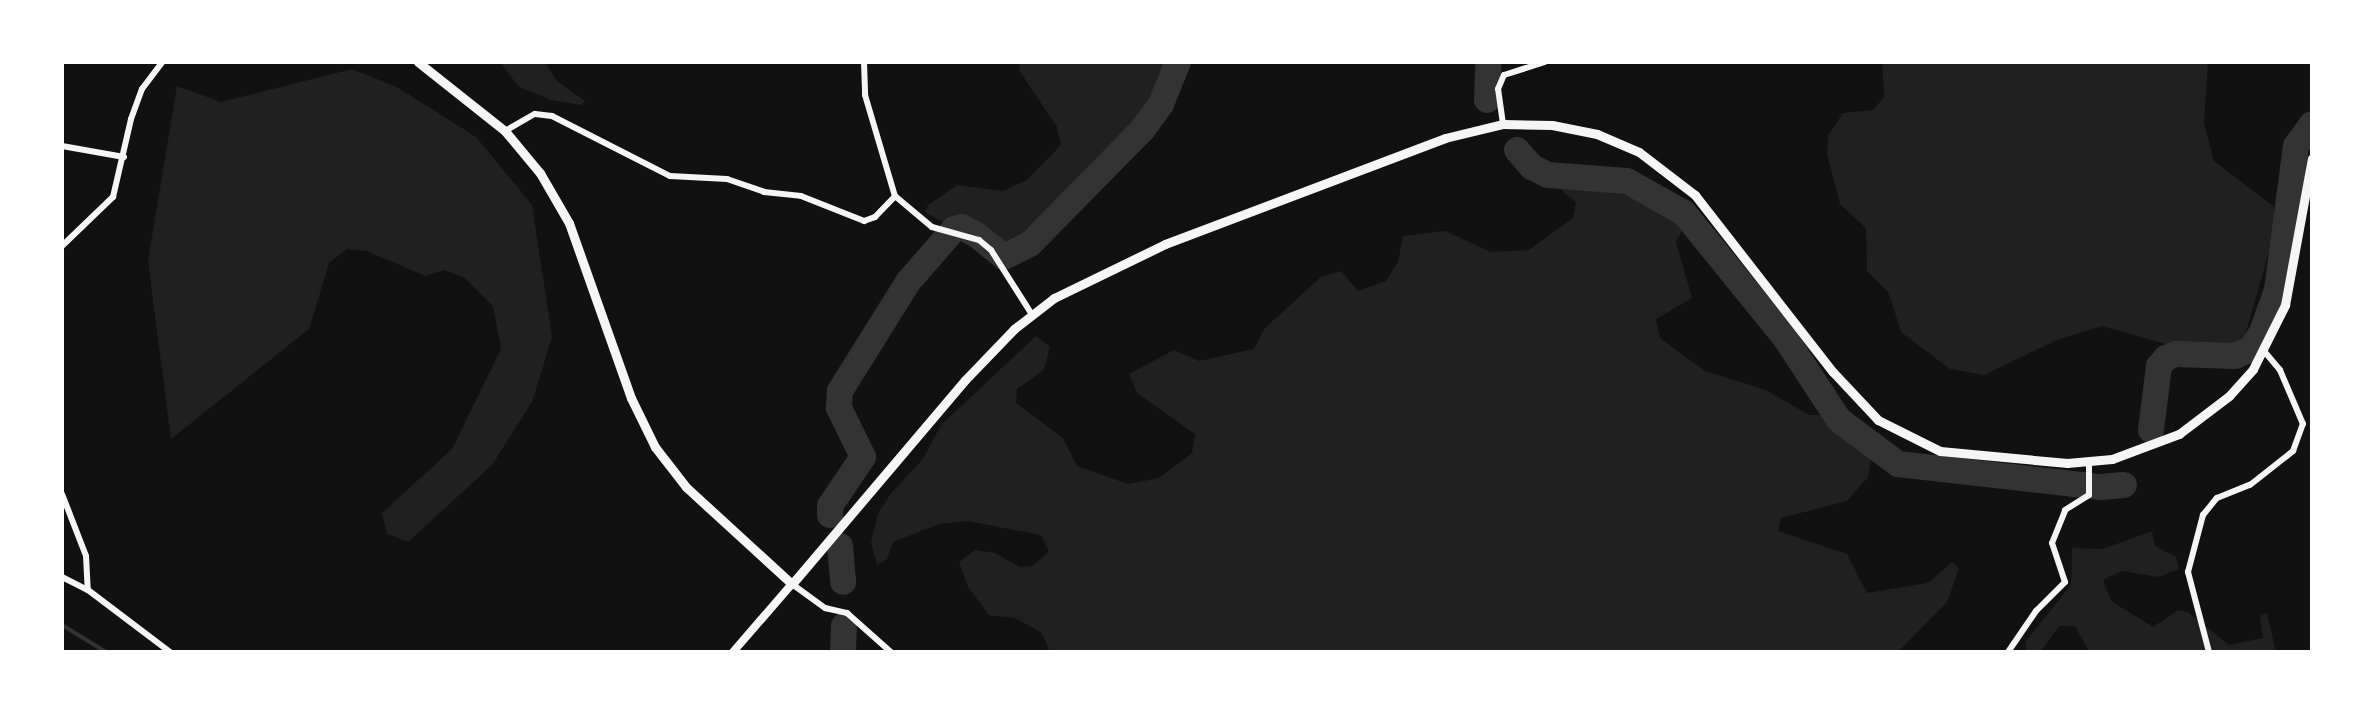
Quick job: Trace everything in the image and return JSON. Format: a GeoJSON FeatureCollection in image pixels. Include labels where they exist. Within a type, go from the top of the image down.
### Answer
{"type":"FeatureCollection","features":[{"type":"Feature","properties":{"kind":"main road"},"geometry":{"type":"LineString","coordinates":[[418,62],[505,131],[540,173],[569,223],[631,398],[655,447],[686,487],[792,584],[965,380],[1031,313],[1127,261],[1406,151],[1503,124],[1552,125],[1597,134],[1639,152],[1669,172],[1715,219],[1860,403],[1899,433],[1940,451],[2089,462],[2138,452],[2197,423],[2229,396],[2264,351],[2289,288],[2312,158]]}},
{"type":"Feature","properties":{"kind":"street"},"geometry":{"type":"LineString","coordinates":[[62,246],[113,197],[142,89],[162,62]]}},
{"type":"Feature","properties":{"kind":"street"},"geometry":{"type":"LineString","coordinates":[[864,62],[865,95],[895,196],[932,227],[979,240],[991,250],[1031,313]]}},
{"type":"Feature","properties":{"kind":"street"},"geometry":{"type":"LineString","coordinates":[[1503,124],[1498,89],[1504,75],[1545,62]]}},
{"type":"Feature","properties":{"kind":"street"},"geometry":{"type":"LineString","coordinates":[[505,131],[535,114],[552,116],[670,176],[727,179],[764,192],[801,196],[864,221],[875,217],[895,196]]}},
{"type":"Feature","properties":{"kind":"street"},"geometry":{"type":"LineString","coordinates":[[62,146],[124,157]]}},
{"type":"Feature","properties":{"kind":"street"},"geometry":{"type":"LineString","coordinates":[[2209,652],[2188,572],[2203,515],[2217,498],[2250,485],[2293,451],[2303,424],[2280,370],[2264,351]]}},
{"type":"Feature","properties":{"kind":"street"},"geometry":{"type":"LineString","coordinates":[[2303,424],[2312,420]]}},
{"type":"Feature","properties":{"kind":"street"},"geometry":{"type":"LineString","coordinates":[[2008,652],[2036,611],[2065,582],[2052,543],[2065,510],[2089,495],[2089,462]]}},
{"type":"Feature","properties":{"kind":"street"},"geometry":{"type":"LineString","coordinates":[[62,494],[86,556],[88,590]]}},
{"type":"Feature","properties":{"kind":"street"},"geometry":{"type":"LineString","coordinates":[[62,577],[88,590],[170,652]]}},
{"type":"Feature","properties":{"kind":"street"},"geometry":{"type":"LineString","coordinates":[[733,652],[792,584],[825,608],[847,613],[891,652]]}},
{"type":"Feature","properties":{"kind":"shaded area"},"geometry":{"type":"Polygon","coordinates":[[[500,62],[545,62],[556,80],[585,101],[581,105],[551,100],[519,87],[500,62]]]}},
{"type":"Feature","properties":{"kind":"shaded area"},"geometry":{"type":"Polygon","coordinates":[[[1020,62],[1167,62],[1146,109],[1118,148],[1011,244],[993,237],[976,221],[941,221],[925,212],[928,205],[957,185],[1003,191],[1027,180],[1061,145],[1057,127],[1019,70],[1020,62]]]}},
{"type":"Feature","properties":{"kind":"shaded area"},"geometry":{"type":"Polygon","coordinates":[[[1882,62],[2208,62],[2204,123],[2214,161],[2273,206],[2277,223],[2245,336],[2229,349],[2214,350],[2173,346],[2102,326],[2057,340],[1984,375],[1950,369],[1901,332],[1889,293],[1867,271],[1866,228],[1840,204],[1827,154],[1828,135],[1843,113],[1873,110],[1884,97],[1882,62]]]}},
{"type":"Feature","properties":{"kind":"shaded area"},"geometry":{"type":"Polygon","coordinates":[[[352,69],[397,87],[476,137],[532,205],[552,337],[532,402],[492,465],[408,542],[387,534],[382,513],[452,449],[501,349],[493,306],[465,278],[444,270],[425,276],[367,251],[347,249],[329,263],[309,329],[171,439],[148,261],[177,86],[221,102],[352,69]]]}},
{"type":"Feature","properties":{"kind":"shaded area"},"geometry":{"type":"Polygon","coordinates":[[[1564,185],[1629,189],[1662,207],[1683,229],[1676,242],[1692,298],[1656,319],[1660,338],[1705,371],[1766,390],[1809,415],[1824,415],[1872,456],[1868,477],[1847,501],[1781,518],[1778,531],[1847,554],[1867,593],[1928,583],[1952,562],[1959,568],[1947,602],[1898,652],[1050,652],[1042,633],[1015,618],[989,615],[968,587],[959,562],[975,550],[995,553],[1020,567],[1033,566],[1049,551],[1041,535],[967,521],[939,524],[893,542],[887,559],[877,565],[871,542],[878,513],[892,492],[923,459],[941,425],[1036,336],[1050,347],[1044,370],[1017,389],[1016,403],[1063,438],[1077,466],[1128,484],[1159,478],[1192,453],[1195,434],[1137,393],[1129,374],[1174,350],[1199,361],[1254,349],[1264,329],[1321,277],[1341,271],[1358,291],[1386,281],[1398,262],[1403,236],[1445,231],[1491,252],[1529,250],[1573,218],[1576,202],[1563,192],[1564,185]]]}},
{"type":"Feature","properties":{"kind":"shaded area"},"geometry":{"type":"Polygon","coordinates":[[[2152,531],[2155,546],[2176,557],[2179,569],[2158,577],[2122,571],[2103,580],[2111,601],[2153,627],[2178,610],[2188,612],[2229,645],[2263,638],[2260,616],[2267,613],[2276,652],[2089,652],[2075,626],[2059,626],[2040,652],[2026,652],[2026,641],[2071,585],[2072,548],[2103,549],[2152,531]]]}},
{"type":"Feature","properties":{"kind":"waterway"},"geometry":{"type":"LineString","coordinates":[[830,515],[830,506],[863,457],[839,408],[840,391],[908,282],[954,229],[962,227],[1004,257],[1030,244],[1143,129],[1161,104],[1178,62]]}},
{"type":"Feature","properties":{"kind":"waterway"},"geometry":{"type":"LineString","coordinates":[[1487,100],[1488,62]]}},
{"type":"Feature","properties":{"kind":"waterway"},"geometry":{"type":"LineString","coordinates":[[2151,430],[2159,366],[2166,358],[2176,354],[2235,356],[2251,349],[2262,332],[2277,290],[2296,146],[2312,124]]}},
{"type":"Feature","properties":{"kind":"waterway"},"geometry":{"type":"LineString","coordinates":[[1517,150],[1532,167],[1548,175],[1627,181],[1684,213],[1786,339],[1839,420],[1898,464],[2101,487],[2124,485]]}},
{"type":"Feature","properties":{"kind":"waterway"},"geometry":{"type":"LineString","coordinates":[[840,546],[843,582]]}},
{"type":"Feature","properties":{"kind":"waterway"},"geometry":{"type":"LineString","coordinates":[[62,625],[106,652]]}},
{"type":"Feature","properties":{"kind":"waterway"},"geometry":{"type":"LineString","coordinates":[[843,652],[844,626]]}}]}
